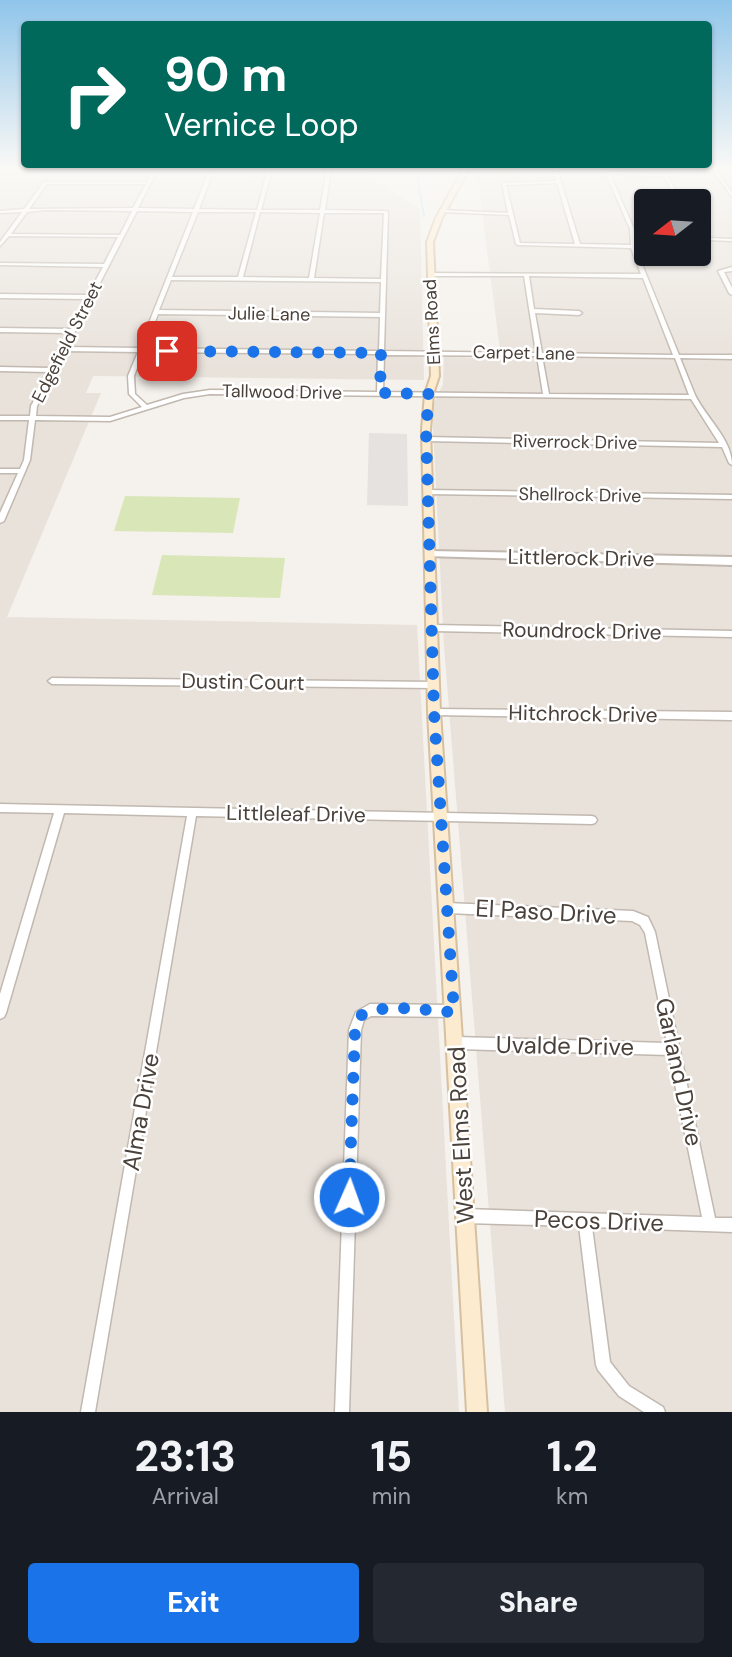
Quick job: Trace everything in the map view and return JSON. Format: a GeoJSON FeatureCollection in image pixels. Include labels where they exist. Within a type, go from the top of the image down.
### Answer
{"type":"FeatureCollection","features":[{"type":"Feature","properties":{"kind":"main road","name":"Elms Road"},"geometry":{"type":"LineString","coordinates":[[433,235],[430,242],[430,274],[435,382],[429,394],[426,439],[434,712],[440,817]]}},
{"type":"Feature","properties":{"kind":"main road","name":"West Elms Road"},"geometry":{"type":"LineString","coordinates":[[440,817],[477,1412]]}},
{"type":"Feature","properties":{"kind":"street"},"geometry":{"type":"LineString","coordinates":[[0,245],[8,235],[122,236]]}},
{"type":"Feature","properties":{"kind":"street"},"geometry":{"type":"LineString","coordinates":[[146,408],[132,394],[130,383],[186,235]]}},
{"type":"Feature","properties":{"kind":"street"},"geometry":{"type":"LineString","coordinates":[[240,279],[252,235]]}},
{"type":"Feature","properties":{"kind":"street"},"geometry":{"type":"LineString","coordinates":[[311,280],[318,235]]}},
{"type":"Feature","properties":{"kind":"street"},"geometry":{"type":"LineString","coordinates":[[380,393],[385,235]]}},
{"type":"Feature","properties":{"kind":"street"},"geometry":{"type":"LineString","coordinates":[[516,235],[519,244],[632,247]]}},
{"type":"Feature","properties":{"kind":"street"},"geometry":{"type":"LineString","coordinates":[[575,235],[578,246]]}},
{"type":"Feature","properties":{"kind":"street"},"geometry":{"type":"LineString","coordinates":[[632,235],[632,247],[693,397],[724,444],[732,463]]}},
{"type":"Feature","properties":{"kind":"street","name":"Edgefield Street"},"geometry":{"type":"LineString","coordinates":[[0,521],[30,452],[34,406],[122,236]]}},
{"type":"Feature","properties":{"kind":"street"},"geometry":{"type":"LineString","coordinates":[[711,239],[732,240]]}},
{"type":"Feature","properties":{"kind":"street"},"geometry":{"type":"LineString","coordinates":[[0,264],[107,266]]}},
{"type":"Feature","properties":{"kind":"street"},"geometry":{"type":"LineString","coordinates":[[732,269],[721,271],[732,293]]}},
{"type":"Feature","properties":{"kind":"street"},"geometry":{"type":"LineString","coordinates":[[430,274],[644,276]]}},
{"type":"Feature","properties":{"kind":"street"},"geometry":{"type":"LineString","coordinates":[[526,275],[546,394]]}},
{"type":"Feature","properties":{"kind":"street"},"geometry":{"type":"LineString","coordinates":[[170,278],[384,281]]}},
{"type":"Feature","properties":{"kind":"street"},"geometry":{"type":"LineString","coordinates":[[0,296],[90,297]]}},
{"type":"Feature","properties":{"kind":"street","name":"Julie Lane"},"geometry":{"type":"LineString","coordinates":[[156,312],[383,315]]}},
{"type":"Feature","properties":{"kind":"street"},"geometry":{"type":"LineString","coordinates":[[532,312],[579,313]]}},
{"type":"Feature","properties":{"kind":"street"},"geometry":{"type":"LineString","coordinates":[[0,330],[73,331]]}},
{"type":"Feature","properties":{"kind":"street","name":"Carpet Lane"},"geometry":{"type":"LineString","coordinates":[[64,349],[732,357]]}},
{"type":"Feature","properties":{"kind":"street"},"geometry":{"type":"LineString","coordinates":[[0,369],[52,370]]}},
{"type":"Feature","properties":{"kind":"street","name":"Tallwood Drive"},"geometry":{"type":"LineString","coordinates":[[0,418],[110,419],[183,396],[210,391],[693,397]]}},
{"type":"Feature","properties":{"kind":"street","name":"Riverrock Drive"},"geometry":{"type":"LineString","coordinates":[[426,439],[724,444]]}},
{"type":"Feature","properties":{"kind":"street"},"geometry":{"type":"LineString","coordinates":[[0,471],[22,471]]}},
{"type":"Feature","properties":{"kind":"street","name":"Shellrock Drive"},"geometry":{"type":"LineString","coordinates":[[428,492],[732,498]]}},
{"type":"Feature","properties":{"kind":"street","name":"Littlerock Drive"},"geometry":{"type":"LineString","coordinates":[[430,554],[732,561]]}},
{"type":"Feature","properties":{"kind":"street","name":"Roundrock Drive"},"geometry":{"type":"LineString","coordinates":[[433,628],[732,634]]}},
{"type":"Feature","properties":{"kind":"street","name":"Dustin Court"},"geometry":{"type":"LineString","coordinates":[[52,681],[435,685]]}},
{"type":"Feature","properties":{"kind":"street","name":"Hitchrock Drive"},"geometry":{"type":"LineString","coordinates":[[434,712],[732,716]]}},
{"type":"Feature","properties":{"kind":"street","name":"Littleleaf Drive"},"geometry":{"type":"LineString","coordinates":[[0,808],[593,820]]}},
{"type":"Feature","properties":{"kind":"street"},"geometry":{"type":"LineString","coordinates":[[0,1013],[60,809]]}},
{"type":"Feature","properties":{"kind":"street","name":"Alma Drive"},"geometry":{"type":"LineString","coordinates":[[88,1412],[192,813]]}},
{"type":"Feature","properties":{"kind":"street","name":"El Paso Drive"},"geometry":{"type":"LineString","coordinates":[[447,908],[633,916],[644,921]]}},
{"type":"Feature","properties":{"kind":"street","name":"Garland Drive"},"geometry":{"type":"LineString","coordinates":[[644,921],[650,932],[710,1224]]}},
{"type":"Feature","properties":{"kind":"street"},"geometry":{"type":"LineString","coordinates":[[342,1412],[355,1030],[360,1016],[370,1010],[454,1012]]}},
{"type":"Feature","properties":{"kind":"street","name":"Uvalde Drive"},"geometry":{"type":"LineString","coordinates":[[456,1043],[674,1049]]}},
{"type":"Feature","properties":{"kind":"street","name":"Pecos Drive"},"geometry":{"type":"LineString","coordinates":[[466,1216],[732,1225]]}},
{"type":"Feature","properties":{"kind":"street"},"geometry":{"type":"LineString","coordinates":[[585,1221],[603,1365],[624,1391],[658,1412]]}},
{"type":"Feature","properties":{"kind":"shaded area"},"geometry":{"type":"Polygon","coordinates":[[[0,235],[421,235],[424,380],[93,376],[86,393],[101,393],[7,617],[417,625],[459,1412],[0,1412],[0,235]]]}},
{"type":"Feature","properties":{"kind":"shaded area"},"geometry":{"type":"Polygon","coordinates":[[[485,235],[634,235],[634,266],[711,266],[711,235],[732,235],[732,1412],[505,1412],[444,646],[432,408],[443,384],[444,357],[501,358],[485,235]]]}},
{"type":"Feature","properties":{"kind":"shaded area"},"geometry":{"type":"Polygon","coordinates":[[[369,433],[407,434],[408,506],[367,505],[369,433]]]}},
{"type":"Feature","properties":{"kind":"green space"},"geometry":{"type":"Polygon","coordinates":[[[125,496],[240,498],[233,533],[114,531],[125,496]]]}},
{"type":"Feature","properties":{"kind":"green space"},"geometry":{"type":"Polygon","coordinates":[[[162,555],[285,558],[280,598],[152,595],[162,555]]]}},
{"type":"Feature","properties":{"kind":"route"},"geometry":{"type":"LineString","coordinates":[[167,351],[381,353],[380,393],[429,394],[426,430],[434,712],[454,1012],[388,1009],[370,1010],[360,1016],[355,1030],[349,1197]]}}]}
